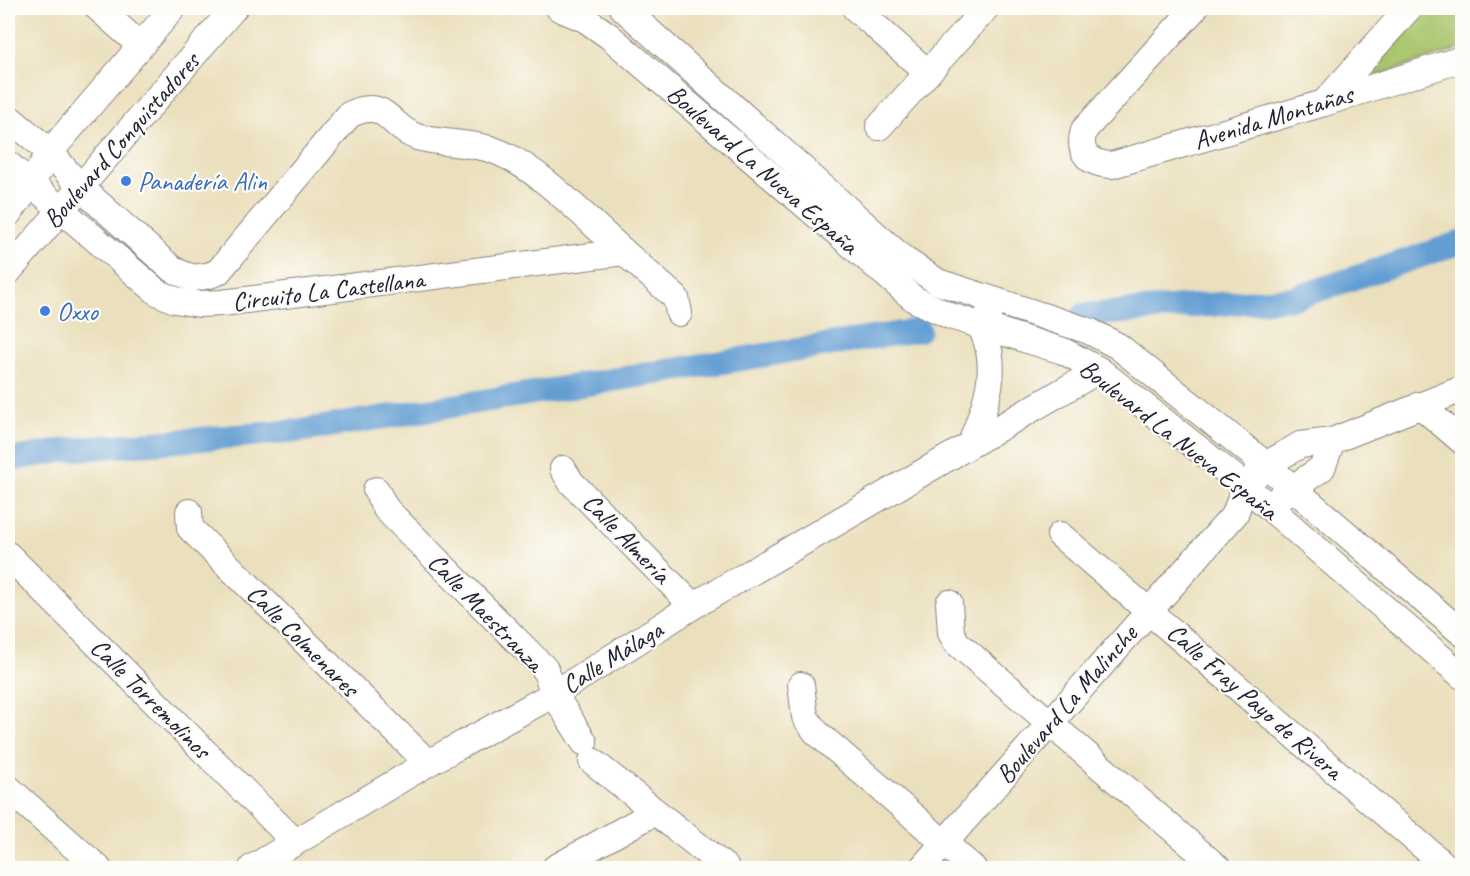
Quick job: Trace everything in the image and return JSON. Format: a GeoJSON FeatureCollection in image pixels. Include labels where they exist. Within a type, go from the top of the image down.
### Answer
{"type":"FeatureCollection","features":[{"type":"Feature","properties":{"kind":"street"},"geometry":{"type":"LineString","coordinates":[[98,8],[140,45]]}},
{"type":"Feature","properties":{"kind":"street","name":"Boulevard Conquistadores"},"geometry":{"type":"LineString","coordinates":[[8,214],[31,184],[50,152],[173,8]]}},
{"type":"Feature","properties":{"kind":"street","name":"Boulevard Conquistadores"},"geometry":{"type":"LineString","coordinates":[[8,272],[234,8]]}},
{"type":"Feature","properties":{"kind":"street","name":"Boulevard La Nueva España"},"geometry":{"type":"LineString","coordinates":[[559,8],[585,19],[609,36],[914,299],[950,316],[1063,351],[1099,370],[1245,486],[1462,676]]}},
{"type":"Feature","properties":{"kind":"street","name":"Boulevard La Nueva España"},"geometry":{"type":"LineString","coordinates":[[623,8],[903,259],[938,282],[1089,331],[1118,346],[1266,465],[1462,633]]}},
{"type":"Feature","properties":{"kind":"street"},"geometry":{"type":"LineString","coordinates":[[855,8],[928,73]]}},
{"type":"Feature","properties":{"kind":"street"},"geometry":{"type":"LineString","coordinates":[[879,127],[986,8]]}},
{"type":"Feature","properties":{"kind":"street","name":"Avenida Montañas"},"geometry":{"type":"LineString","coordinates":[[1195,8],[1084,130],[1082,145],[1084,156],[1101,164],[1112,165],[1324,103],[1462,59]]}},
{"type":"Feature","properties":{"kind":"street"},"geometry":{"type":"LineString","coordinates":[[1324,103],[1409,8]]}},
{"type":"Feature","properties":{"kind":"street","name":"Circuito La Castellana"},"geometry":{"type":"LineString","coordinates":[[200,292],[349,115],[362,109],[373,108],[383,112],[416,136],[489,149],[521,163],[676,298],[679,313]]}},
{"type":"Feature","properties":{"kind":"street","name":"Circuito La Castellana"},"geometry":{"type":"LineString","coordinates":[[8,117],[50,152],[81,188],[171,268],[186,277],[200,292]]}},
{"type":"Feature","properties":{"kind":"street","name":"Circuito La Castellana"},"geometry":{"type":"LineString","coordinates":[[8,164],[157,292],[175,300],[200,292],[291,295],[624,252]]}},
{"type":"Feature","properties":{"kind":"street"},"geometry":{"type":"LineString","coordinates":[[971,443],[987,400],[991,376],[990,353],[980,326],[997,303]]}},
{"type":"Feature","properties":{"kind":"street","name":"Calle Málaga"},"geometry":{"type":"LineString","coordinates":[[252,868],[428,763],[554,694],[693,606],[1099,370]]}},
{"type":"Feature","properties":{"kind":"street"},"geometry":{"type":"LineString","coordinates":[[1245,486],[1266,465],[1300,445],[1332,441],[1462,389]]}},
{"type":"Feature","properties":{"kind":"street"},"geometry":{"type":"LineString","coordinates":[[1420,405],[1462,441]]}},
{"type":"Feature","properties":{"kind":"street"},"geometry":{"type":"LineString","coordinates":[[1236,514],[1265,505],[1293,490],[1322,468],[1332,441]]}},
{"type":"Feature","properties":{"kind":"street","name":"Calle Almería"},"geometry":{"type":"LineString","coordinates":[[564,469],[571,482],[693,606]]}},
{"type":"Feature","properties":{"kind":"street","name":"Boulevard La Malinche"},"geometry":{"type":"LineString","coordinates":[[922,868],[1236,514],[1245,486]]}},
{"type":"Feature","properties":{"kind":"street","name":"Calle Maestranza"},"geometry":{"type":"LineString","coordinates":[[376,490],[386,509],[545,669],[554,694],[588,751],[655,812],[726,868]]}},
{"type":"Feature","properties":{"kind":"street","name":"Calle Colmenares"},"geometry":{"type":"LineString","coordinates":[[189,512],[190,528],[428,763]]}},
{"type":"Feature","properties":{"kind":"street","name":"Calle Fray Payo de Rivera"},"geometry":{"type":"LineString","coordinates":[[1060,535],[1448,868]]}},
{"type":"Feature","properties":{"kind":"street","name":"Calle Torremolinos"},"geometry":{"type":"LineString","coordinates":[[8,555],[295,842]]}},
{"type":"Feature","properties":{"kind":"street"},"geometry":{"type":"LineString","coordinates":[[949,603],[951,633],[957,643],[1218,868]]}},
{"type":"Feature","properties":{"kind":"street"},"geometry":{"type":"LineString","coordinates":[[801,686],[805,717],[816,732],[973,868]]}},
{"type":"Feature","properties":{"kind":"street"},"geometry":{"type":"LineString","coordinates":[[8,788],[98,868]]}},
{"type":"Feature","properties":{"kind":"street"},"geometry":{"type":"LineString","coordinates":[[555,868],[655,812]]}},
{"type":"Feature","properties":{"kind":"green space"},"geometry":{"type":"Polygon","coordinates":[[[1428,8],[1462,8],[1462,48],[1378,75],[1372,70],[1428,8]]]}},
{"type":"Feature","properties":{"kind":"waterway"},"geometry":{"type":"LineString","coordinates":[[1084,315],[1294,298],[1462,242]]}},
{"type":"Feature","properties":{"kind":"waterway"},"geometry":{"type":"LineString","coordinates":[[8,460],[67,450],[299,431],[919,330]]}},
{"type":"Feature","properties":{"kind":"place","name":"Panadería Alin"},"geometry":{"type":"Point","coordinates":[126,181]}},
{"type":"Feature","properties":{"kind":"place","name":"Oxxo"},"geometry":{"type":"Point","coordinates":[45,311]}}]}
